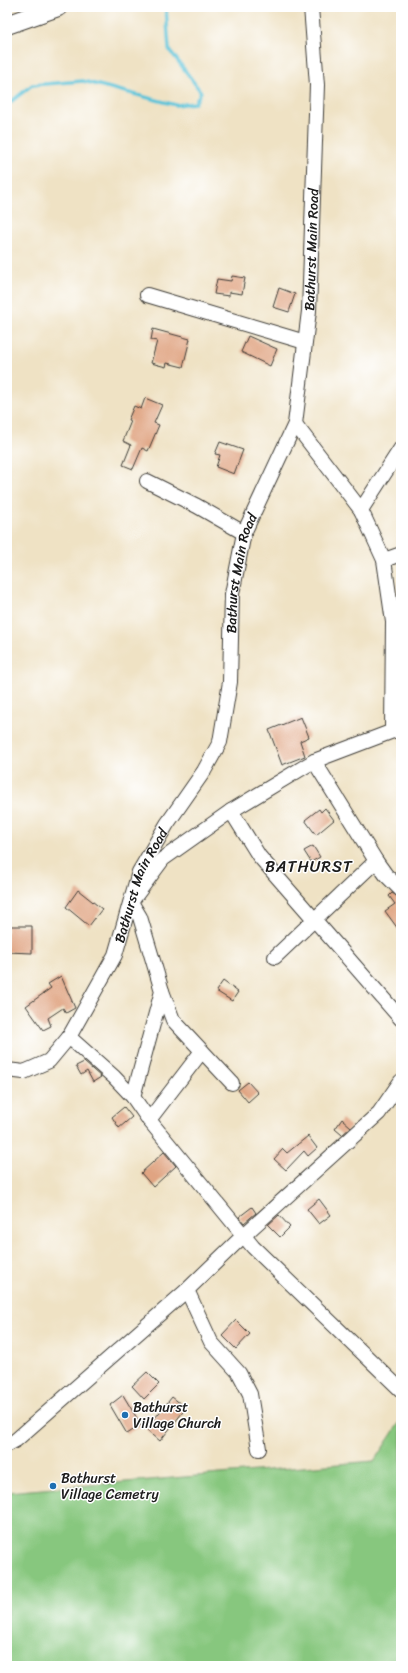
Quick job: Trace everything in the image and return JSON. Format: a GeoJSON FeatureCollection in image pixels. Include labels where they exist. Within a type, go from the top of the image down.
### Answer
{"type":"FeatureCollection","features":[{"type":"Feature","properties":{"kind":"main road"},"geometry":{"type":"LineString","coordinates":[[7,25],[58,7]]}},
{"type":"Feature","properties":{"kind":"street","name":"Bathurst Main Road"},"geometry":{"type":"LineString","coordinates":[[7,1070],[24,1072],[49,1061],[70,1037],[115,955],[139,872],[167,824],[204,771],[220,742],[230,682],[232,594],[244,533],[295,424],[309,311],[317,85],[311,7]]}},
{"type":"Feature","properties":{"kind":"street"},"geometry":{"type":"LineString","coordinates":[[147,296],[305,342]]}},
{"type":"Feature","properties":{"kind":"street"},"geometry":{"type":"LineString","coordinates":[[232,1083],[174,1020],[162,991],[140,917],[130,902],[163,858],[231,811],[314,761],[396,730],[393,622],[384,560],[361,510],[295,424]]}},
{"type":"Feature","properties":{"kind":"street"},"geometry":{"type":"LineString","coordinates":[[361,510],[401,448]]}},
{"type":"Feature","properties":{"kind":"street"},"geometry":{"type":"LineString","coordinates":[[147,482],[197,506],[244,533]]}},
{"type":"Feature","properties":{"kind":"street"},"geometry":{"type":"LineString","coordinates":[[384,560],[401,554]]}},
{"type":"Feature","properties":{"kind":"street"},"geometry":{"type":"LineString","coordinates":[[314,761],[376,861],[386,875],[401,890]]}},
{"type":"Feature","properties":{"kind":"street"},"geometry":{"type":"LineString","coordinates":[[231,811],[259,856],[401,1019]]}},
{"type":"Feature","properties":{"kind":"street"},"geometry":{"type":"LineString","coordinates":[[275,957],[376,861]]}},
{"type":"Feature","properties":{"kind":"street"},"geometry":{"type":"LineString","coordinates":[[133,1097],[162,991]]}},
{"type":"Feature","properties":{"kind":"street"},"geometry":{"type":"LineString","coordinates":[[70,1037],[114,1077],[133,1097],[149,1120],[243,1236],[401,1390]]}},
{"type":"Feature","properties":{"kind":"street"},"geometry":{"type":"LineString","coordinates":[[149,1120],[202,1051]]}},
{"type":"Feature","properties":{"kind":"street"},"geometry":{"type":"LineString","coordinates":[[7,1445],[16,1440],[187,1290],[243,1236],[379,1113],[401,1081]]}},
{"type":"Feature","properties":{"kind":"street"},"geometry":{"type":"LineString","coordinates":[[187,1290],[211,1342],[239,1373],[250,1394],[259,1449]]}},
{"type":"Feature","properties":{"kind":"green space"},"geometry":{"type":"Polygon","coordinates":[[[401,1420],[401,1666],[7,1666],[7,1492],[374,1461],[401,1420]]]}},
{"type":"Feature","properties":{"kind":"building"},"geometry":{"type":"Polygon","coordinates":[[[232,276],[245,278],[242,294],[229,292],[229,296],[214,294],[217,279],[231,281],[232,276]]]}},
{"type":"Feature","properties":{"kind":"building"},"geometry":{"type":"Polygon","coordinates":[[[279,288],[295,294],[289,312],[273,307],[279,288]]]}},
{"type":"Feature","properties":{"kind":"building"},"geometry":{"type":"Polygon","coordinates":[[[153,329],[190,339],[183,367],[167,363],[166,367],[151,363],[157,341],[151,340],[153,329]]]}},
{"type":"Feature","properties":{"kind":"building"},"geometry":{"type":"Polygon","coordinates":[[[248,336],[277,349],[270,366],[241,352],[248,336]]]}},
{"type":"Feature","properties":{"kind":"building"},"geometry":{"type":"Polygon","coordinates":[[[145,398],[162,405],[154,423],[159,425],[148,451],[142,448],[133,469],[123,465],[131,445],[123,441],[131,421],[128,420],[134,406],[141,409],[145,398]]]}},
{"type":"Feature","properties":{"kind":"building"},"geometry":{"type":"Polygon","coordinates":[[[220,442],[243,450],[234,474],[216,467],[220,455],[215,454],[220,442]]]}},
{"type":"Feature","properties":{"kind":"building"},"geometry":{"type":"Polygon","coordinates":[[[301,717],[309,737],[300,741],[305,756],[282,765],[269,730],[301,717]]]}},
{"type":"Feature","properties":{"kind":"building"},"geometry":{"type":"Polygon","coordinates":[[[325,808],[334,820],[316,835],[305,820],[319,809],[321,812],[325,808]]]}},
{"type":"Feature","properties":{"kind":"building"},"geometry":{"type":"Polygon","coordinates":[[[313,846],[320,857],[311,862],[304,851],[313,846]]]}},
{"type":"Feature","properties":{"kind":"building"},"geometry":{"type":"Polygon","coordinates":[[[78,890],[102,909],[89,926],[66,907],[78,890]]]}},
{"type":"Feature","properties":{"kind":"building"},"geometry":{"type":"Polygon","coordinates":[[[392,893],[401,898],[401,933],[385,911],[395,904],[389,896],[392,893]]]}},
{"type":"Feature","properties":{"kind":"building"},"geometry":{"type":"Polygon","coordinates":[[[7,926],[32,926],[32,953],[7,952],[7,926]]]}},
{"type":"Feature","properties":{"kind":"building"},"geometry":{"type":"Polygon","coordinates":[[[61,976],[75,1008],[66,1013],[63,1008],[48,1018],[51,1026],[43,1030],[26,1006],[51,988],[48,984],[61,976]]]}},
{"type":"Feature","properties":{"kind":"building"},"geometry":{"type":"Polygon","coordinates":[[[223,981],[238,992],[232,1001],[216,991],[223,981]]]}},
{"type":"Feature","properties":{"kind":"building"},"geometry":{"type":"Polygon","coordinates":[[[84,1062],[101,1077],[93,1082],[87,1071],[81,1075],[76,1066],[84,1062]]]}},
{"type":"Feature","properties":{"kind":"building"},"geometry":{"type":"Polygon","coordinates":[[[248,1082],[258,1093],[248,1102],[238,1090],[248,1082]]]}},
{"type":"Feature","properties":{"kind":"building"},"geometry":{"type":"Polygon","coordinates":[[[124,1107],[132,1117],[119,1128],[112,1117],[124,1107]]]}},
{"type":"Feature","properties":{"kind":"building"},"geometry":{"type":"Polygon","coordinates":[[[342,1119],[351,1127],[342,1135],[335,1129],[342,1119]]]}},
{"type":"Feature","properties":{"kind":"building"},"geometry":{"type":"Polygon","coordinates":[[[308,1136],[317,1148],[308,1156],[304,1151],[286,1170],[274,1159],[283,1149],[287,1153],[308,1136]]]}},
{"type":"Feature","properties":{"kind":"building"},"geometry":{"type":"Polygon","coordinates":[[[164,1152],[176,1166],[153,1187],[141,1173],[164,1152]]]}},
{"type":"Feature","properties":{"kind":"building"},"geometry":{"type":"Polygon","coordinates":[[[319,1199],[331,1215],[319,1224],[307,1209],[319,1199]]]}},
{"type":"Feature","properties":{"kind":"building"},"geometry":{"type":"Polygon","coordinates":[[[252,1207],[256,1213],[244,1223],[239,1217],[252,1207]]]}},
{"type":"Feature","properties":{"kind":"building"},"geometry":{"type":"Polygon","coordinates":[[[279,1215],[290,1227],[280,1237],[268,1225],[279,1215]]]}},
{"type":"Feature","properties":{"kind":"building"},"geometry":{"type":"Polygon","coordinates":[[[236,1320],[250,1334],[236,1349],[222,1335],[236,1320]]]}},
{"type":"Feature","properties":{"kind":"building"},"geometry":{"type":"Polygon","coordinates":[[[147,1372],[159,1384],[144,1399],[132,1386],[147,1372]]]}},
{"type":"Feature","properties":{"kind":"building","name":"Bathurst Village Church"},"geometry":{"type":"Polygon","coordinates":[[[123,1395],[141,1425],[127,1434],[110,1405],[123,1395]]]}},
{"type":"Feature","properties":{"kind":"building"},"geometry":{"type":"Polygon","coordinates":[[[172,1397],[186,1408],[160,1441],[146,1429],[172,1397]]]}},
{"type":"Feature","properties":{"kind":"waterway"},"geometry":{"type":"LineString","coordinates":[[7,105],[32,85],[83,81],[176,105],[195,103],[201,92],[169,49],[166,7]]}},
{"type":"Feature","properties":{"kind":"place","name":"Bathurst Village Church"},"geometry":{"type":"Point","coordinates":[125,1415]}},
{"type":"Feature","properties":{"kind":"place","name":"Bathurst Village Cemetry"},"geometry":{"type":"Point","coordinates":[53,1486]}},
{"type":"Feature","properties":{"kind":"district","name":"BATHURST"},"geometry":{"type":"Point","coordinates":[309,866]}}]}
